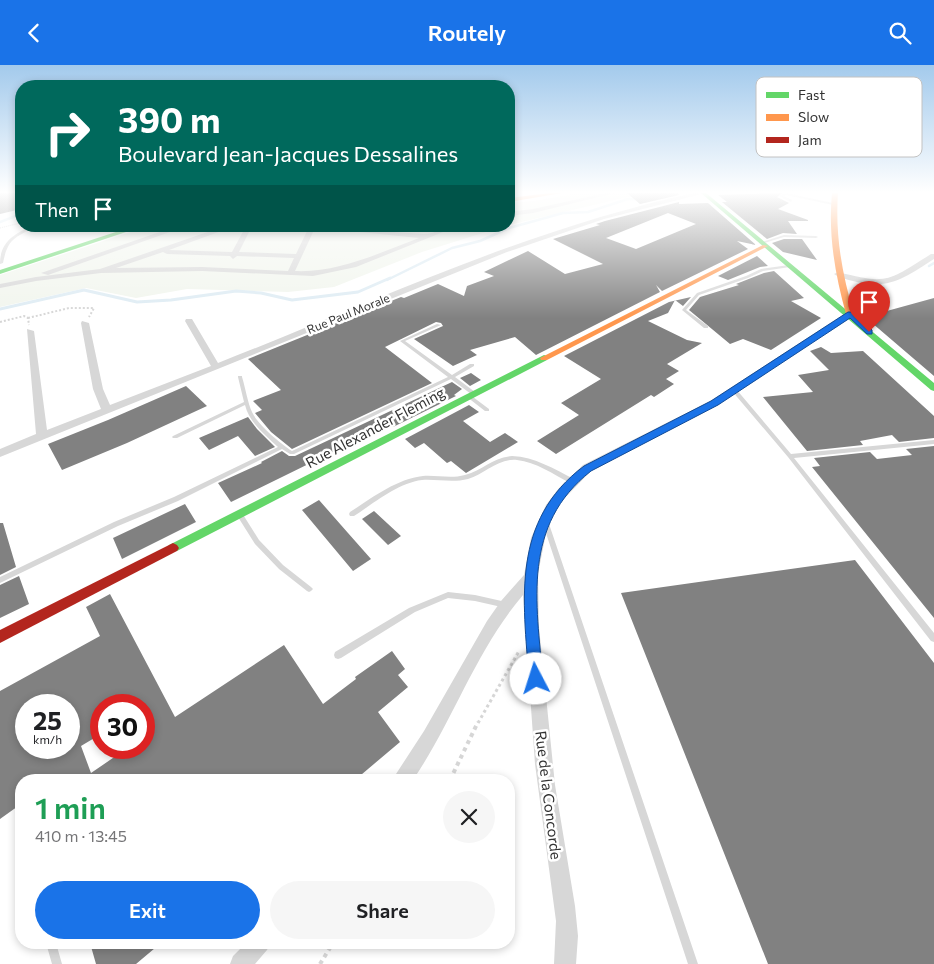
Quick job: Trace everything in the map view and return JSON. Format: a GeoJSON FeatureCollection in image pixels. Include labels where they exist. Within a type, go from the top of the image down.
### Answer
{"type":"FeatureCollection","features":[{"type":"Feature","properties":{"kind":"street"},"geometry":{"type":"LineString","coordinates":[[0,266],[91,235]]}},
{"type":"Feature","properties":{"kind":"street"},"geometry":{"type":"LineString","coordinates":[[0,266],[109,235]]}},
{"type":"Feature","properties":{"kind":"street"},"geometry":{"type":"LineString","coordinates":[[22,283],[56,269],[157,235]]}},
{"type":"Feature","properties":{"kind":"street"},"geometry":{"type":"LineString","coordinates":[[101,271],[207,235]]}},
{"type":"Feature","properties":{"kind":"street"},"geometry":{"type":"LineString","coordinates":[[224,270],[245,235]]}},
{"type":"Feature","properties":{"kind":"street"},"geometry":{"type":"LineString","coordinates":[[290,274],[300,256],[307,235]]}},
{"type":"Feature","properties":{"kind":"street"},"geometry":{"type":"LineString","coordinates":[[417,235],[429,236]]}},
{"type":"Feature","properties":{"kind":"street","name":"Rue Paul Morale"},"geometry":{"type":"LineString","coordinates":[[0,453],[517,244],[547,235]]}},
{"type":"Feature","properties":{"kind":"street"},"geometry":{"type":"LineString","coordinates":[[751,235],[850,314],[934,388]]}},
{"type":"Feature","properties":{"kind":"street"},"geometry":{"type":"LineString","coordinates":[[836,235],[838,274],[850,314]]}},
{"type":"Feature","properties":{"kind":"street"},"geometry":{"type":"LineString","coordinates":[[0,286],[36,279],[101,271],[224,270],[313,274],[339,269],[429,236]]}},
{"type":"Feature","properties":{"kind":"street","name":"Rue Alexander Fleming"},"geometry":{"type":"LineString","coordinates":[[0,637],[763,245]]}},
{"type":"Feature","properties":{"kind":"street"},"geometry":{"type":"LineString","coordinates":[[160,252],[236,252],[300,256]]}},
{"type":"Feature","properties":{"kind":"street"},"geometry":{"type":"LineString","coordinates":[[838,274],[867,281],[886,282],[896,279],[934,256]]}},
{"type":"Feature","properties":{"kind":"street"},"geometry":{"type":"LineString","coordinates":[[132,270],[138,260]]}},
{"type":"Feature","properties":{"kind":"street","name":"Rue de la Concorde"},"geometry":{"type":"LineString","coordinates":[[565,964],[567,956],[565,911],[545,786],[529,596],[537,538],[544,520],[572,481],[588,469],[714,403],[850,314]]}},
{"type":"Feature","properties":{"kind":"street"},"geometry":{"type":"LineString","coordinates":[[188,321],[216,367]]}},
{"type":"Feature","properties":{"kind":"street"},"geometry":{"type":"LineString","coordinates":[[85,323],[98,389],[106,409]]}},
{"type":"Feature","properties":{"kind":"street"},"geometry":{"type":"LineString","coordinates":[[30,331],[42,436]]}},
{"type":"Feature","properties":{"kind":"street"},"geometry":{"type":"LineString","coordinates":[[406,774],[424,748],[490,630],[506,605],[531,576]]}},
{"type":"Feature","properties":{"kind":"street"},"geometry":{"type":"LineString","coordinates":[[241,964],[255,949]]}},
{"type":"Feature","properties":{"kind":"lane"},"geometry":{"type":"LineString","coordinates":[[0,266],[6,242],[16,235]]}},
{"type":"Feature","properties":{"kind":"lane"},"geometry":{"type":"LineString","coordinates":[[763,245],[784,236],[816,237]]}},
{"type":"Feature","properties":{"kind":"lane"},"geometry":{"type":"LineString","coordinates":[[706,327],[684,310],[695,296],[762,270],[789,266]]}},
{"type":"Feature","properties":{"kind":"lane"},"geometry":{"type":"LineString","coordinates":[[439,325],[402,341],[452,377],[488,410]]}},
{"type":"Feature","properties":{"kind":"lane"},"geometry":{"type":"LineString","coordinates":[[240,377],[249,412],[262,429],[282,447],[292,453],[452,377],[472,365]]}},
{"type":"Feature","properties":{"kind":"lane"},"geometry":{"type":"LineString","coordinates":[[734,389],[790,456],[934,639]]}},
{"type":"Feature","properties":{"kind":"lane"},"geometry":{"type":"LineString","coordinates":[[175,437],[247,402]]}},
{"type":"Feature","properties":{"kind":"lane"},"geometry":{"type":"LineString","coordinates":[[790,456],[934,442]]}},
{"type":"Feature","properties":{"kind":"lane"},"geometry":{"type":"LineString","coordinates":[[0,580],[116,524],[176,499],[282,447]]}},
{"type":"Feature","properties":{"kind":"lane"},"geometry":{"type":"LineString","coordinates":[[352,514],[409,481],[424,478],[456,479],[469,476],[503,458],[519,458],[533,462],[572,481]]}},
{"type":"Feature","properties":{"kind":"lane"},"geometry":{"type":"LineString","coordinates":[[240,515],[257,542],[281,567],[309,589]]}},
{"type":"Feature","properties":{"kind":"lane"},"geometry":{"type":"LineString","coordinates":[[544,520],[692,964]]}},
{"type":"Feature","properties":{"kind":"lane"},"geometry":{"type":"LineString","coordinates":[[338,655],[412,610],[448,595],[475,598],[506,605]]}},
{"type":"Feature","properties":{"kind":"lane"},"geometry":{"type":"LineString","coordinates":[[53,949],[57,964]]}},
{"type":"Feature","properties":{"kind":"path"},"geometry":{"type":"LineString","coordinates":[[0,322],[24,316],[28,318],[69,308],[94,308],[85,323]]}},
{"type":"Feature","properties":{"kind":"path"},"geometry":{"type":"LineString","coordinates":[[28,318],[30,331]]}},
{"type":"Feature","properties":{"kind":"path"},"geometry":{"type":"LineString","coordinates":[[453,774],[509,666],[532,633]]}},
{"type":"Feature","properties":{"kind":"path"},"geometry":{"type":"LineString","coordinates":[[320,964],[329,949]]}},
{"type":"Feature","properties":{"kind":"shaded area"},"geometry":{"type":"Polygon","coordinates":[[[122,235],[476,235],[422,252],[334,287],[288,292],[187,289],[136,298],[86,288],[0,307],[0,275],[122,235]]]}},
{"type":"Feature","properties":{"kind":"building"},"geometry":{"type":"Polygon","coordinates":[[[567,235],[614,235],[606,238],[636,249],[670,235],[745,235],[756,245],[737,241],[748,249],[662,291],[656,285],[660,292],[536,355],[515,337],[470,350],[477,355],[453,366],[414,339],[443,326],[441,323],[436,322],[385,347],[432,383],[292,449],[271,432],[255,413],[262,410],[253,401],[281,390],[248,359],[438,284],[464,296],[467,286],[494,276],[484,272],[528,251],[565,274],[603,264],[553,239],[567,235]]]}},
{"type":"Feature","properties":{"kind":"building"},"geometry":{"type":"Polygon","coordinates":[[[762,235],[778,235],[767,239],[762,235]]]}},
{"type":"Feature","properties":{"kind":"building"},"geometry":{"type":"Polygon","coordinates":[[[784,239],[802,239],[817,260],[783,252],[772,243],[784,239]]]}},
{"type":"Feature","properties":{"kind":"building"},"geometry":{"type":"Polygon","coordinates":[[[757,256],[768,266],[760,267],[728,280],[718,276],[757,256]]]}},
{"type":"Feature","properties":{"kind":"building"},"geometry":{"type":"Polygon","coordinates":[[[774,271],[804,298],[791,301],[821,318],[771,350],[743,339],[730,344],[689,310],[700,297],[739,285],[736,284],[774,271]]]}},
{"type":"Feature","properties":{"kind":"building"},"geometry":{"type":"Polygon","coordinates":[[[691,297],[683,306],[676,300],[691,297]]]}},
{"type":"Feature","properties":{"kind":"building"},"geometry":{"type":"Polygon","coordinates":[[[934,298],[934,376],[865,317],[934,298]]]}},
{"type":"Feature","properties":{"kind":"building"},"geometry":{"type":"Polygon","coordinates":[[[675,301],[668,313],[648,321],[687,340],[702,343],[667,364],[679,371],[666,379],[674,384],[654,397],[651,395],[556,454],[537,441],[579,415],[561,403],[601,379],[564,356],[669,302],[675,301]]]}},
{"type":"Feature","properties":{"kind":"building"},"geometry":{"type":"Polygon","coordinates":[[[821,347],[831,353],[863,351],[934,416],[934,438],[899,442],[892,435],[860,441],[863,445],[807,451],[763,397],[813,392],[798,375],[829,370],[810,351],[821,347]]]}},
{"type":"Feature","properties":{"kind":"building"},"geometry":{"type":"Polygon","coordinates":[[[471,373],[481,380],[470,386],[460,378],[471,373]]]}},
{"type":"Feature","properties":{"kind":"building"},"geometry":{"type":"Polygon","coordinates":[[[452,382],[462,389],[454,395],[456,396],[393,427],[390,424],[231,502],[218,483],[262,463],[282,451],[289,456],[295,456],[452,382]]]}},
{"type":"Feature","properties":{"kind":"building"},"geometry":{"type":"Polygon","coordinates":[[[186,386],[207,406],[127,443],[62,470],[48,444],[186,386]]]}},
{"type":"Feature","properties":{"kind":"building"},"geometry":{"type":"Polygon","coordinates":[[[469,405],[479,412],[463,421],[490,442],[505,433],[518,442],[466,473],[451,461],[447,463],[424,443],[415,448],[405,439],[469,405]]]}},
{"type":"Feature","properties":{"kind":"building"},"geometry":{"type":"Polygon","coordinates":[[[248,417],[275,447],[255,456],[238,436],[209,450],[199,438],[248,417]]]}},
{"type":"Feature","properties":{"kind":"building"},"geometry":{"type":"Polygon","coordinates":[[[934,446],[934,618],[812,467],[820,466],[814,458],[870,452],[877,459],[912,455],[906,449],[934,446]]]}},
{"type":"Feature","properties":{"kind":"building"},"geometry":{"type":"Polygon","coordinates":[[[319,500],[371,559],[353,571],[302,510],[319,500]]]}},
{"type":"Feature","properties":{"kind":"building"},"geometry":{"type":"Polygon","coordinates":[[[185,504],[196,522],[122,559],[113,538],[185,504]]]}},
{"type":"Feature","properties":{"kind":"building"},"geometry":{"type":"Polygon","coordinates":[[[374,511],[401,536],[388,545],[362,519],[374,511]]]}},
{"type":"Feature","properties":{"kind":"building"},"geometry":{"type":"Polygon","coordinates":[[[0,523],[3,523],[16,567],[0,575],[0,523]]]}},
{"type":"Feature","properties":{"kind":"building"},"geometry":{"type":"Polygon","coordinates":[[[855,560],[934,663],[934,964],[768,964],[621,593],[855,560]]]}},
{"type":"Feature","properties":{"kind":"building"},"geometry":{"type":"Polygon","coordinates":[[[19,576],[29,604],[0,618],[0,585],[19,576]]]}},
{"type":"Feature","properties":{"kind":"building"},"geometry":{"type":"Polygon","coordinates":[[[110,594],[175,717],[284,645],[323,704],[356,679],[355,677],[392,651],[405,669],[398,675],[408,687],[378,712],[400,742],[362,774],[15,774],[15,808],[0,819],[0,691],[100,636],[86,607],[110,594]]]}},
{"type":"Feature","properties":{"kind":"building"},"geometry":{"type":"Polygon","coordinates":[[[92,949],[154,949],[136,964],[96,964],[92,949]]]}},
{"type":"Feature","properties":{"kind":"waterway"},"geometry":{"type":"LineString","coordinates":[[387,280],[452,248],[480,241],[493,235]]}},
{"type":"Feature","properties":{"kind":"waterway"},"geometry":{"type":"LineString","coordinates":[[929,266],[934,263]]}},
{"type":"Feature","properties":{"kind":"waterway"},"geometry":{"type":"LineString","coordinates":[[0,309],[84,290],[137,302],[171,300],[236,291],[261,293],[292,300],[358,292],[390,278]]}},
{"type":"Feature","properties":{"kind":"traffic: fast"},"geometry":{"type":"LineString","coordinates":[[0,272],[114,235]]}},
{"type":"Feature","properties":{"kind":"traffic: fast"},"geometry":{"type":"LineString","coordinates":[[753,235],[934,388]]}},
{"type":"Feature","properties":{"kind":"traffic: fast"},"geometry":{"type":"LineString","coordinates":[[173,548],[544,358]]}},
{"type":"Feature","properties":{"kind":"traffic: slow"},"geometry":{"type":"LineString","coordinates":[[834,235],[842,284],[850,314]]}},
{"type":"Feature","properties":{"kind":"traffic: slow"},"geometry":{"type":"LineString","coordinates":[[544,358],[765,246]]}},
{"type":"Feature","properties":{"kind":"traffic: jam"},"geometry":{"type":"LineString","coordinates":[[0,637],[173,548]]}},
{"type":"Feature","properties":{"kind":"route"},"geometry":{"type":"LineString","coordinates":[[536,679],[529,596],[537,538],[544,520],[572,481],[588,469],[714,403],[850,314],[869,332]]}}]}
